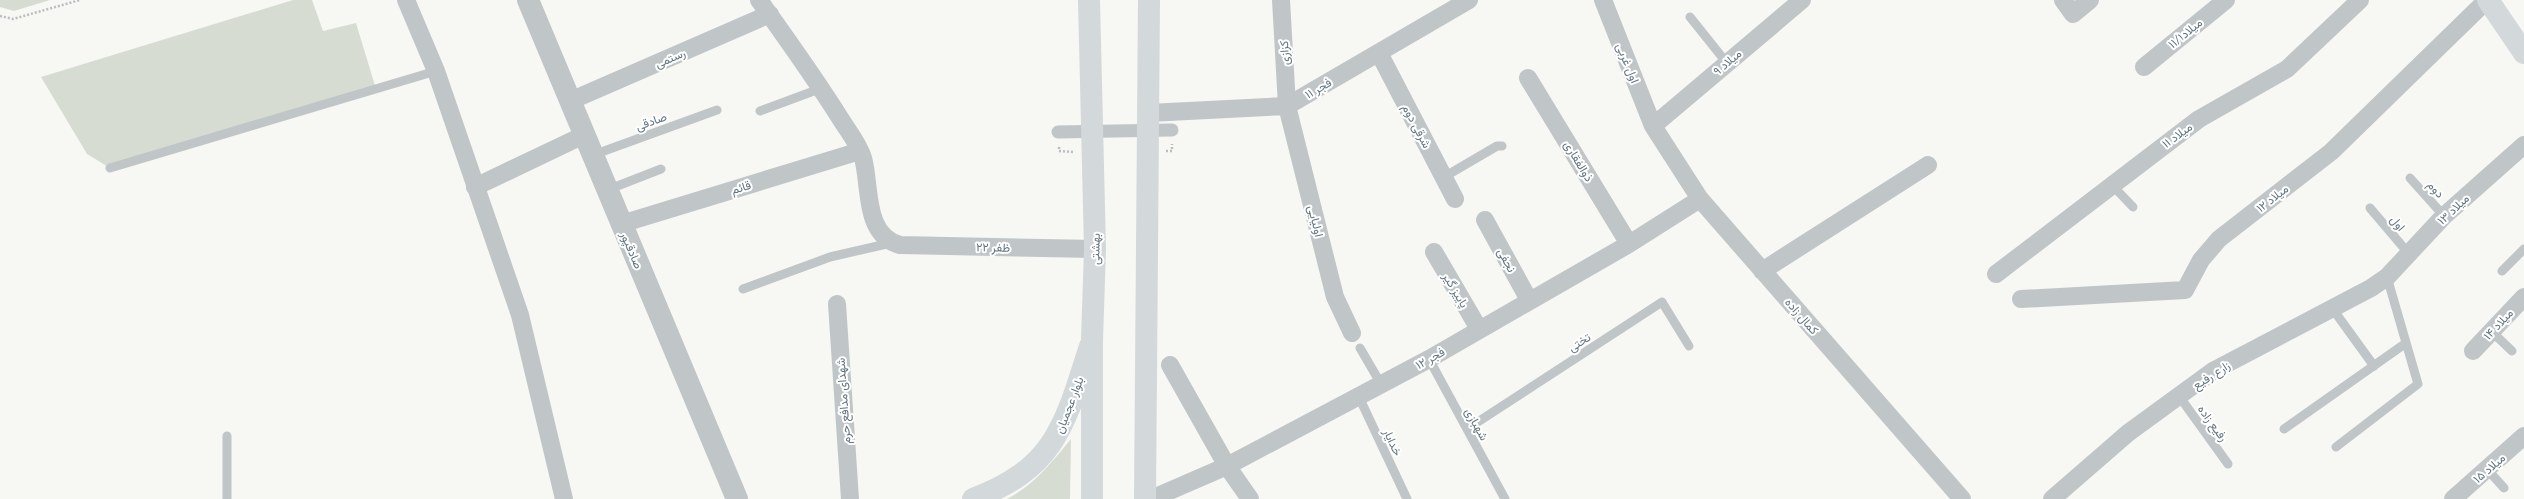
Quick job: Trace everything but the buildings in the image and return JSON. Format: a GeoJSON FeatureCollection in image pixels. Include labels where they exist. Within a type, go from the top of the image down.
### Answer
{"type":"FeatureCollection","features":[{"type":"Feature","properties":{"kind":"main road","name":"بهشتی"},"geometry":{"type":"LineString","coordinates":[[1089,0],[1095,249],[1092,340],[1092,499]]}},
{"type":"Feature","properties":{"kind":"main road"},"geometry":{"type":"LineString","coordinates":[[1145,499],[1149,0]]}},
{"type":"Feature","properties":{"kind":"main road"},"geometry":{"type":"LineString","coordinates":[[2488,0],[2524,53]]}},
{"type":"Feature","properties":{"kind":"main road","name":"بلوار عجمیان"},"geometry":{"type":"LineString","coordinates":[[973,499],[993,492],[1013,480],[1047,452],[1063,426],[1092,340]]}},
{"type":"Feature","properties":{"kind":"street"},"geometry":{"type":"LineString","coordinates":[[406,0],[436,71],[520,315],[564,499]]}},
{"type":"Feature","properties":{"kind":"street","name":"صادقپور"},"geometry":{"type":"LineString","coordinates":[[528,0],[737,499]]}},
{"type":"Feature","properties":{"kind":"street","name":"کزازی"},"geometry":{"type":"LineString","coordinates":[[1281,0],[1286,106]]}},
{"type":"Feature","properties":{"kind":"street","name":"فجر ۱۱"},"geometry":{"type":"LineString","coordinates":[[1148,113],[1286,106],[1469,0]]}},
{"type":"Feature","properties":{"kind":"street","name":"اول غربی"},"geometry":{"type":"LineString","coordinates":[[1603,0],[1653,126]]}},
{"type":"Feature","properties":{"kind":"street","name":"میلاد ۹"},"geometry":{"type":"LineString","coordinates":[[1653,126],[1726,62],[1802,0]]}},
{"type":"Feature","properties":{"kind":"street"},"geometry":{"type":"LineString","coordinates":[[2068,7],[2090,0]]}},
{"type":"Feature","properties":{"kind":"street","name":"میلاد۱۱/۱"},"geometry":{"type":"LineString","coordinates":[[2144,66],[2226,0]]}},
{"type":"Feature","properties":{"kind":"street","name":"میلاد ۱۱"},"geometry":{"type":"LineString","coordinates":[[1996,274],[2111,184],[2199,119],[2287,68],[2360,0]]}},
{"type":"Feature","properties":{"kind":"street","name":"میلاد ۱۲"},"geometry":{"type":"LineString","coordinates":[[2021,299],[2185,290],[2201,260],[2219,239],[2331,152],[2488,0]]}},
{"type":"Feature","properties":{"kind":"street"},"geometry":{"type":"LineString","coordinates":[[764,7],[822,88],[860,151],[866,170],[872,215],[877,227],[891,243]]}},
{"type":"Feature","properties":{"kind":"street","name":"رستمی"},"geometry":{"type":"LineString","coordinates":[[570,101],[764,7]]}},
{"type":"Feature","properties":{"kind":"street","name":"شرقی دوم"},"geometry":{"type":"LineString","coordinates":[[1379,53],[1455,199]]}},
{"type":"Feature","properties":{"kind":"street","name":"ذوالفقاری"},"geometry":{"type":"LineString","coordinates":[[1528,78],[1629,244]]}},
{"type":"Feature","properties":{"kind":"street","name":"اولیایی"},"geometry":{"type":"LineString","coordinates":[[1286,106],[1335,297],[1356,340]]}},
{"type":"Feature","properties":{"kind":"street","name":"کمال زاده"},"geometry":{"type":"LineString","coordinates":[[1653,126],[1700,199],[1962,499]]}},
{"type":"Feature","properties":{"kind":"street"},"geometry":{"type":"LineString","coordinates":[[1058,132],[1172,130]]}},
{"type":"Feature","properties":{"kind":"street"},"geometry":{"type":"LineString","coordinates":[[475,186],[584,135]]}},
{"type":"Feature","properties":{"kind":"street","name":"میلاد ۱۳"},"geometry":{"type":"LineString","coordinates":[[2388,277],[2444,216],[2524,146]]}},
{"type":"Feature","properties":{"kind":"street","name":"قائم"},"geometry":{"type":"LineString","coordinates":[[622,224],[860,151]]}},
{"type":"Feature","properties":{"kind":"street"},"geometry":{"type":"LineString","coordinates":[[1762,271],[1928,165]]}},
{"type":"Feature","properties":{"kind":"street","name":"فجر ۱۲"},"geometry":{"type":"LineString","coordinates":[[1150,499],[1227,466],[1358,395],[1429,359],[1529,300],[1629,244],[1700,199]]}},
{"type":"Feature","properties":{"kind":"street","name":"نجفی"},"geometry":{"type":"LineString","coordinates":[[1485,220],[1529,300]]}},
{"type":"Feature","properties":{"kind":"street","name":"ظفر ۲۲"},"geometry":{"type":"LineString","coordinates":[[891,243],[900,245],[1095,249]]}},
{"type":"Feature","properties":{"kind":"street","name":"پاییز گیر"},"geometry":{"type":"LineString","coordinates":[[1434,252],[1479,329]]}},
{"type":"Feature","properties":{"kind":"street","name":"زارع رفیع"},"geometry":{"type":"LineString","coordinates":[[2052,499],[2128,433],[2213,371],[2388,277]]}},
{"type":"Feature","properties":{"kind":"street","name":"میلاد ۱۴"},"geometry":{"type":"LineString","coordinates":[[2473,351],[2524,297]]}},
{"type":"Feature","properties":{"kind":"street","name":"شهدای مدافع حرم"},"geometry":{"type":"LineString","coordinates":[[837,304],[850,499]]}},
{"type":"Feature","properties":{"kind":"street"},"geometry":{"type":"LineString","coordinates":[[1170,366],[1227,466],[1250,499]]}},
{"type":"Feature","properties":{"kind":"street","name":"میلاد ۱۵"},"geometry":{"type":"LineString","coordinates":[[2453,499],[2524,436]]}},
{"type":"Feature","properties":{"kind":"lane"},"geometry":{"type":"LineString","coordinates":[[1690,17],[1726,62]]}},
{"type":"Feature","properties":{"kind":"lane"},"geometry":{"type":"LineString","coordinates":[[110,168],[436,71]]}},
{"type":"Feature","properties":{"kind":"lane"},"geometry":{"type":"LineString","coordinates":[[760,111],[822,88]]}},
{"type":"Feature","properties":{"kind":"lane","name":"صادقی"},"geometry":{"type":"LineString","coordinates":[[593,155],[717,110]]}},
{"type":"Feature","properties":{"kind":"lane"},"geometry":{"type":"LineString","coordinates":[[1444,177],[1502,146]]}},
{"type":"Feature","properties":{"kind":"lane"},"geometry":{"type":"LineString","coordinates":[[607,190],[662,169]]}},
{"type":"Feature","properties":{"kind":"lane","name":"دوم"},"geometry":{"type":"LineString","coordinates":[[2410,178],[2444,216]]}},
{"type":"Feature","properties":{"kind":"lane"},"geometry":{"type":"LineString","coordinates":[[2111,184],[2132,207]]}},
{"type":"Feature","properties":{"kind":"lane","name":"اول"},"geometry":{"type":"LineString","coordinates":[[2370,208],[2408,254]]}},
{"type":"Feature","properties":{"kind":"lane"},"geometry":{"type":"LineString","coordinates":[[743,289],[830,257],[891,243]]}},
{"type":"Feature","properties":{"kind":"lane"},"geometry":{"type":"LineString","coordinates":[[2502,270],[2524,249]]}},
{"type":"Feature","properties":{"kind":"lane"},"geometry":{"type":"LineString","coordinates":[[2336,448],[2418,384],[2388,277]]}},
{"type":"Feature","properties":{"kind":"lane","name":"تختی"},"geometry":{"type":"LineString","coordinates":[[1467,429],[1662,302],[1689,346]]}},
{"type":"Feature","properties":{"kind":"lane"},"geometry":{"type":"LineString","coordinates":[[2332,308],[2374,366]]}},
{"type":"Feature","properties":{"kind":"lane"},"geometry":{"type":"LineString","coordinates":[[2491,331],[2512,351]]}},
{"type":"Feature","properties":{"kind":"lane"},"geometry":{"type":"LineString","coordinates":[[1356,340],[1381,384]]}},
{"type":"Feature","properties":{"kind":"lane"},"geometry":{"type":"LineString","coordinates":[[2284,429],[2406,343]]}},
{"type":"Feature","properties":{"kind":"lane","name":"شهبازی"},"geometry":{"type":"LineString","coordinates":[[1429,359],[1505,499]]}},
{"type":"Feature","properties":{"kind":"lane","name":"خدایار"},"geometry":{"type":"LineString","coordinates":[[1358,395],[1407,499]]}},
{"type":"Feature","properties":{"kind":"lane","name":"رفیع زاده"},"geometry":{"type":"LineString","coordinates":[[2179,396],[2228,464]]}},
{"type":"Feature","properties":{"kind":"lane"},"geometry":{"type":"LineString","coordinates":[[227,436],[227,499]]}},
{"type":"Feature","properties":{"kind":"lane"},"geometry":{"type":"LineString","coordinates":[[2487,469],[2504,488]]}},
{"type":"Feature","properties":{"kind":"path"},"geometry":{"type":"LineString","coordinates":[[0,16],[13,19],[80,0]]}},
{"type":"Feature","properties":{"kind":"shaded area"},"geometry":{"type":"Polygon","coordinates":[[[0,0],[50,0],[14,11],[0,7],[0,0]]]}},
{"type":"Feature","properties":{"kind":"shaded area"},"geometry":{"type":"Polygon","coordinates":[[[293,0],[312,0],[323,31],[356,23],[376,89],[110,168],[87,154],[41,77],[293,0]]]}},
{"type":"Feature","properties":{"kind":"shaded area"},"geometry":{"type":"Polygon","coordinates":[[[1071,439],[1070,499],[1007,499],[1034,480],[1071,439]]]}}]}
